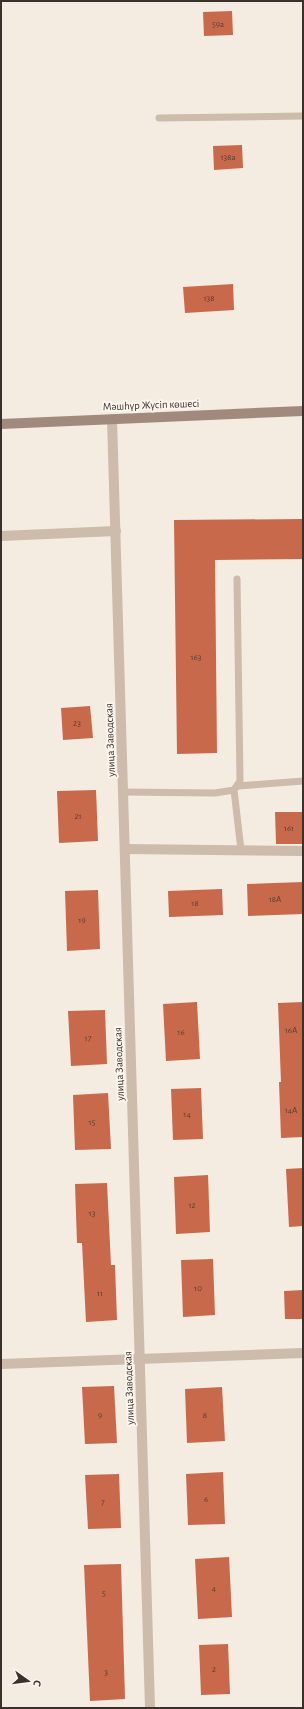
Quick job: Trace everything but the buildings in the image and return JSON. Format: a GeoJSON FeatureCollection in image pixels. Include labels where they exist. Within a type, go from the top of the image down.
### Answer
{"type":"FeatureCollection","features":[{"type":"Feature","properties":{"kind":"main road","name":"Мәшһүр Жүсіп көшесі"},"geometry":{"type":"LineString","coordinates":[[1,424],[303,411]]}},
{"type":"Feature","properties":{"kind":"street","name":"улица Заводская"},"geometry":{"type":"LineString","coordinates":[[112,419],[150,1708]]}},
{"type":"Feature","properties":{"kind":"street"},"geometry":{"type":"LineString","coordinates":[[1,536],[116,531]]}},
{"type":"Feature","properties":{"kind":"street"},"geometry":{"type":"LineString","coordinates":[[125,849],[303,851]]}},
{"type":"Feature","properties":{"kind":"street"},"geometry":{"type":"LineString","coordinates":[[1,1364],[303,1353]]}},
{"type":"Feature","properties":{"kind":"lane"},"geometry":{"type":"LineString","coordinates":[[159,118],[303,116]]}},
{"type":"Feature","properties":{"kind":"lane"},"geometry":{"type":"LineString","coordinates":[[238,579],[240,781],[236,788],[241,850]]}},
{"type":"Feature","properties":{"kind":"lane"},"geometry":{"type":"LineString","coordinates":[[123,792],[215,793],[236,788],[303,781]]}}]}
